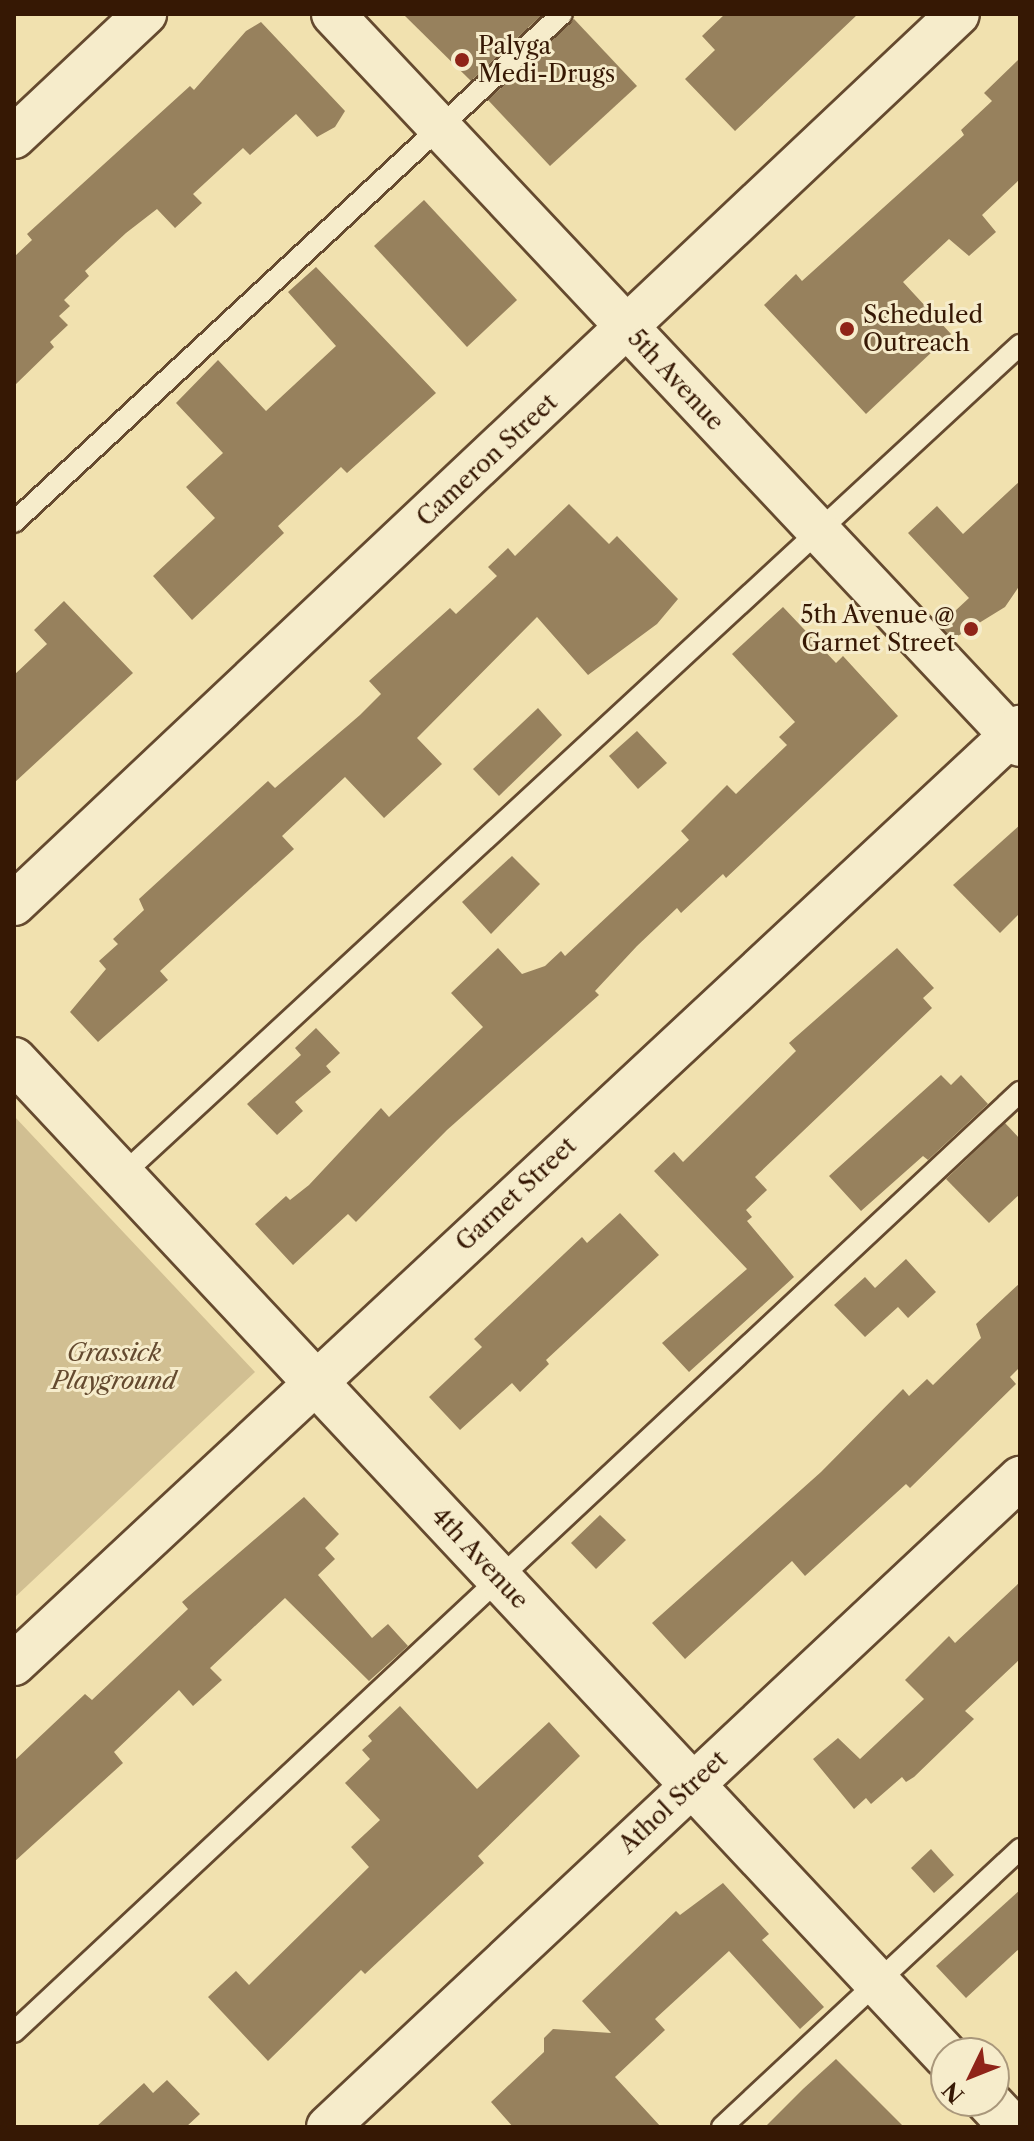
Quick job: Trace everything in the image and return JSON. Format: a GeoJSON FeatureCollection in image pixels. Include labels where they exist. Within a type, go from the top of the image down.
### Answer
{"type":"FeatureCollection","features":[{"type":"Feature","properties":{"kind":"street"},"geometry":{"type":"LineString","coordinates":[[14,137],[145,14]]}},
{"type":"Feature","properties":{"kind":"street","name":"5th Avenue"},"geometry":{"type":"LineString","coordinates":[[333,14],[818,531],[1017,736]]}},
{"type":"Feature","properties":{"kind":"street","name":"Cameron Street"},"geometry":{"type":"LineString","coordinates":[[14,904],[958,14]]}},
{"type":"Feature","properties":{"kind":"street","name":"Garnet Street"},"geometry":{"type":"LineString","coordinates":[[14,1664],[314,1381],[1017,736]]}},
{"type":"Feature","properties":{"kind":"street","name":"4th Avenue"},"geometry":{"type":"LineString","coordinates":[[14,1060],[930,2039]]}},
{"type":"Feature","properties":{"kind":"street","name":"Athol Street"},"geometry":{"type":"LineString","coordinates":[[328,2127],[1020,1478]]}},
{"type":"Feature","properties":{"kind":"lane"},"geometry":{"type":"LineString","coordinates":[[14,522],[562,14]]}},
{"type":"Feature","properties":{"kind":"lane"},"geometry":{"type":"LineString","coordinates":[[122,1175],[1020,345]]}},
{"type":"Feature","properties":{"kind":"lane"},"geometry":{"type":"LineString","coordinates":[[14,2032],[1020,1092]]}},
{"type":"Feature","properties":{"kind":"lane"},"geometry":{"type":"LineString","coordinates":[[722,2127],[1020,1849]]}},
{"type":"Feature","properties":{"kind":"green space","name":"Grassick Playground"},"geometry":{"type":"Polygon","coordinates":[[[14,1116],[255,1372],[14,1598],[14,1116]]]}},
{"type":"Feature","properties":{"kind":"building","name":"Palyga Medi-Drugs"},"geometry":{"type":"Polygon","coordinates":[[[403,14],[543,14],[471,81],[403,14]]]}},
{"type":"Feature","properties":{"kind":"building"},"geometry":{"type":"Polygon","coordinates":[[[725,14],[858,14],[735,131],[685,79],[715,50],[702,36],[725,14]]]}},
{"type":"Feature","properties":{"kind":"building"},"geometry":{"type":"Polygon","coordinates":[[[574,19],[637,86],[550,166],[488,100],[574,19]]]}},
{"type":"Feature","properties":{"kind":"building"},"geometry":{"type":"Polygon","coordinates":[[[261,22],[345,111],[335,127],[317,137],[296,114],[250,155],[243,148],[193,194],[202,203],[175,228],[157,209],[126,233],[85,271],[89,276],[64,300],[70,306],[59,316],[68,325],[50,342],[54,347],[14,386],[14,257],[32,240],[27,234],[190,86],[194,90],[246,31],[261,22]]]}},
{"type":"Feature","properties":{"kind":"building"},"geometry":{"type":"Polygon","coordinates":[[[1020,58],[1020,179],[982,215],[996,232],[969,256],[949,239],[903,282],[951,334],[866,414],[764,305],[796,274],[802,281],[964,135],[961,130],[992,101],[984,93],[1020,58]]]}},
{"type":"Feature","properties":{"kind":"building"},"geometry":{"type":"Polygon","coordinates":[[[424,200],[517,300],[467,347],[374,246],[424,200]]]}},
{"type":"Feature","properties":{"kind":"building"},"geometry":{"type":"Polygon","coordinates":[[[316,267],[436,393],[347,473],[341,467],[278,526],[284,533],[192,620],[153,576],[215,518],[186,487],[223,453],[176,403],[218,360],[266,411],[336,346],[288,292],[316,267]]]}},
{"type":"Feature","properties":{"kind":"building"},"geometry":{"type":"Polygon","coordinates":[[[1020,481],[1020,585],[1005,607],[953,639],[940,625],[969,598],[908,533],[937,506],[963,534],[1020,481]]]}},
{"type":"Feature","properties":{"kind":"building"},"geometry":{"type":"Polygon","coordinates":[[[569,504],[609,544],[617,536],[678,599],[657,624],[588,675],[537,617],[417,738],[442,764],[384,818],[345,777],[282,836],[294,849],[160,971],[168,980],[98,1042],[70,1012],[106,969],[99,961],[118,944],[113,939],[144,910],[139,899],[268,781],[275,788],[360,715],[381,694],[369,681],[450,608],[456,614],[497,576],[488,567],[508,548],[515,556],[569,504]]]}},
{"type":"Feature","properties":{"kind":"building"},"geometry":{"type":"Polygon","coordinates":[[[64,601],[133,673],[14,783],[14,675],[47,644],[34,630],[64,601]]]}},
{"type":"Feature","properties":{"kind":"building"},"geometry":{"type":"Polygon","coordinates":[[[783,607],[836,663],[843,656],[898,716],[726,878],[723,874],[681,913],[677,908],[595,991],[599,995],[447,1130],[356,1222],[348,1214],[293,1265],[255,1224],[286,1196],[290,1200],[309,1185],[381,1108],[389,1117],[483,1027],[451,993],[498,948],[522,974],[545,966],[561,951],[565,956],[689,840],[681,831],[727,785],[736,794],[787,745],[779,737],[795,722],[732,654],[783,607]]]}},
{"type":"Feature","properties":{"kind":"building"},"geometry":{"type":"Polygon","coordinates":[[[538,708],[562,735],[499,796],[473,769],[538,708]]]}},
{"type":"Feature","properties":{"kind":"building"},"geometry":{"type":"Polygon","coordinates":[[[637,731],[667,763],[638,789],[609,756],[637,731]]]}},
{"type":"Feature","properties":{"kind":"building"},"geometry":{"type":"Polygon","coordinates":[[[1020,825],[1020,913],[1000,933],[953,885],[1020,825]]]}},
{"type":"Feature","properties":{"kind":"building"},"geometry":{"type":"Polygon","coordinates":[[[512,856],[540,884],[491,934],[462,902],[512,856]]]}},
{"type":"Feature","properties":{"kind":"building"},"geometry":{"type":"Polygon","coordinates":[[[897,948],[934,988],[923,998],[932,1008],[755,1177],[767,1190],[746,1210],[752,1217],[747,1221],[794,1277],[689,1372],[662,1343],[747,1269],[654,1171],[674,1152],[683,1162],[796,1051],[789,1043],[897,948]]]}},
{"type":"Feature","properties":{"kind":"building"},"geometry":{"type":"Polygon","coordinates":[[[316,1028],[340,1053],[326,1066],[331,1072],[295,1102],[303,1111],[277,1135],[247,1104],[301,1055],[295,1048],[316,1028]]]}},
{"type":"Feature","properties":{"kind":"building"},"geometry":{"type":"Polygon","coordinates":[[[941,1075],[951,1085],[961,1075],[988,1104],[928,1160],[923,1156],[861,1211],[829,1176],[941,1075]]]}},
{"type":"Feature","properties":{"kind":"building"},"geometry":{"type":"Polygon","coordinates":[[[1005,1123],[1020,1139],[1020,1194],[989,1223],[946,1179],[1005,1123]]]}},
{"type":"Feature","properties":{"kind":"building"},"geometry":{"type":"Polygon","coordinates":[[[620,1213],[659,1255],[546,1360],[549,1364],[520,1392],[512,1383],[460,1430],[429,1397],[482,1347],[474,1339],[582,1237],[587,1243],[620,1213]]]}},
{"type":"Feature","properties":{"kind":"building"},"geometry":{"type":"Polygon","coordinates":[[[906,1259],[936,1292],[908,1318],[898,1307],[865,1337],[834,1305],[865,1277],[875,1288],[906,1259]]]}},
{"type":"Feature","properties":{"kind":"building"},"geometry":{"type":"Polygon","coordinates":[[[1020,1283],[1020,1367],[1010,1377],[1016,1384],[910,1488],[906,1484],[805,1576],[792,1561],[685,1659],[652,1623],[821,1472],[903,1389],[909,1396],[927,1379],[933,1385],[981,1338],[976,1324],[1020,1283]]]}},
{"type":"Feature","properties":{"kind":"building"},"geometry":{"type":"Polygon","coordinates":[[[304,1497],[339,1534],[325,1548],[335,1559],[318,1575],[372,1638],[388,1624],[408,1646],[369,1681],[285,1598],[210,1668],[222,1680],[193,1706],[179,1690],[114,1752],[123,1763],[14,1862],[14,1761],[85,1694],[92,1700],[188,1609],[182,1602],[304,1497]]]}},
{"type":"Feature","properties":{"kind":"building"},"geometry":{"type":"Polygon","coordinates":[[[600,1515],[626,1540],[596,1569],[571,1543],[600,1515]]]}},
{"type":"Feature","properties":{"kind":"building"},"geometry":{"type":"Polygon","coordinates":[[[1020,1582],[1020,1659],[965,1711],[974,1719],[914,1777],[906,1782],[902,1777],[871,1804],[866,1798],[854,1809],[813,1759],[838,1738],[860,1759],[924,1699],[905,1680],[949,1636],[955,1643],[1020,1582]]]}},
{"type":"Feature","properties":{"kind":"building"},"geometry":{"type":"Polygon","coordinates":[[[400,1706],[477,1789],[549,1722],[580,1756],[478,1856],[484,1863],[365,1974],[361,1970],[268,2061],[208,1997],[236,1971],[249,1985],[369,1867],[351,1847],[380,1820],[345,1783],[370,1759],[362,1750],[372,1741],[368,1736],[400,1706]]]}},
{"type":"Feature","properties":{"kind":"building"},"geometry":{"type":"Polygon","coordinates":[[[931,1849],[954,1875],[934,1893],[911,1868],[931,1849]]]}},
{"type":"Feature","properties":{"kind":"building"},"geometry":{"type":"Polygon","coordinates":[[[723,1883],[769,1934],[762,1940],[824,2007],[800,2029],[729,1951],[655,2019],[665,2030],[615,2077],[661,2127],[513,2127],[491,2102],[544,2052],[544,2038],[553,2029],[611,2033],[582,2001],[676,1911],[680,1915],[723,1883]]]}},
{"type":"Feature","properties":{"kind":"building"},"geometry":{"type":"Polygon","coordinates":[[[1020,1890],[1020,1948],[966,1998],[936,1966],[1020,1890]]]}},
{"type":"Feature","properties":{"kind":"building"},"geometry":{"type":"Polygon","coordinates":[[[836,2059],[904,2127],[765,2127],[803,2089],[836,2059]]]}},
{"type":"Feature","properties":{"kind":"building"},"geometry":{"type":"Polygon","coordinates":[[[167,2080],[200,2114],[186,2127],[96,2127],[144,2083],[153,2093],[167,2080]]]}},
{"type":"Feature","properties":{"kind":"place","name":"Palyga Medi-Drugs"},"geometry":{"type":"Point","coordinates":[462,60]}},
{"type":"Feature","properties":{"kind":"place","name":"Scheduled Outreach"},"geometry":{"type":"Point","coordinates":[847,329]}},
{"type":"Feature","properties":{"kind":"place","name":"5th Avenue @ Garnet Street"},"geometry":{"type":"Point","coordinates":[971,629]}}]}
